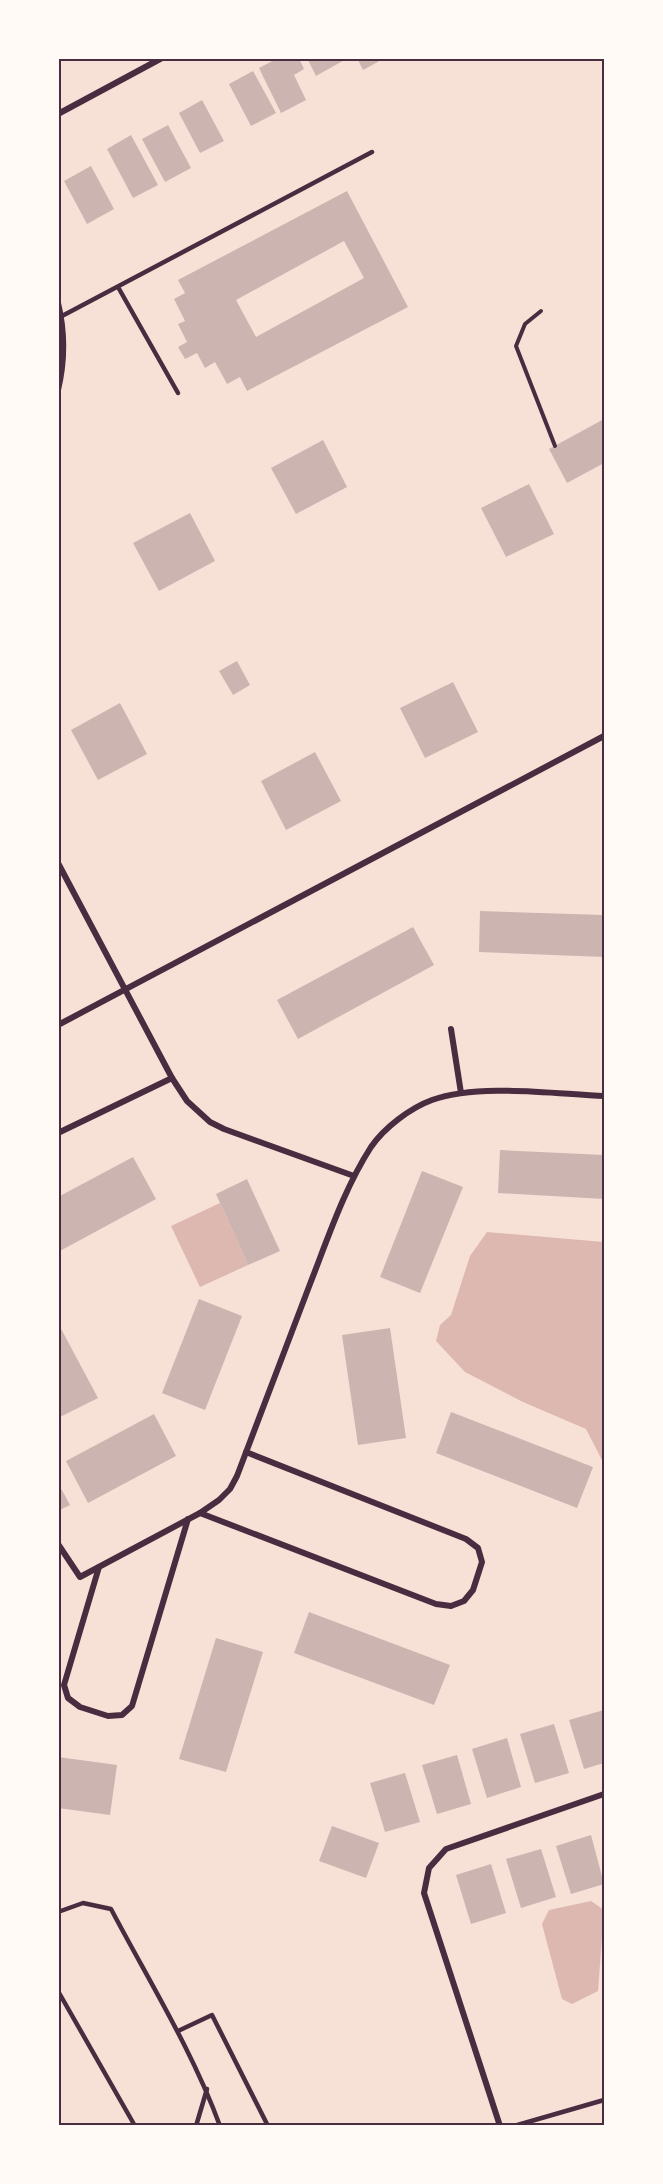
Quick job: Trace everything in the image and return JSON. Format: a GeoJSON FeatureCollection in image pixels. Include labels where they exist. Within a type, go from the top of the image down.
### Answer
{"type":"FeatureCollection","features":[{"type":"Feature","properties":{"kind":"street"},"geometry":{"type":"LineString","coordinates":[[58,114],[162,58]]}},
{"type":"Feature","properties":{"kind":"street"},"geometry":{"type":"LineString","coordinates":[[58,303],[62,316],[64,346],[62,375],[58,390]]}},
{"type":"Feature","properties":{"kind":"street"},"geometry":{"type":"LineString","coordinates":[[58,1025],[604,736]]}},
{"type":"Feature","properties":{"kind":"street"},"geometry":{"type":"LineString","coordinates":[[58,863],[172,1078],[187,1101],[210,1122],[224,1129],[354,1176]]}},
{"type":"Feature","properties":{"kind":"street"},"geometry":{"type":"LineString","coordinates":[[452,1029],[461,1093]]}},
{"type":"Feature","properties":{"kind":"street"},"geometry":{"type":"LineString","coordinates":[[58,1133],[172,1078]]}},
{"type":"Feature","properties":{"kind":"street"},"geometry":{"type":"LineString","coordinates":[[58,1544],[80,1577],[200,1513],[230,1490],[354,1176],[373,1145],[394,1124],[425,1104],[461,1093],[491,1091],[604,1096]]}},
{"type":"Feature","properties":{"kind":"street"},"geometry":{"type":"LineString","coordinates":[[200,1513],[436,1604],[451,1606],[464,1601],[473,1590],[483,1562],[478,1548],[466,1539],[246,1452]]}},
{"type":"Feature","properties":{"kind":"street"},"geometry":{"type":"LineString","coordinates":[[99,1567],[64,1684],[68,1698],[80,1707],[108,1716],[122,1715],[132,1706],[188,1519]]}},
{"type":"Feature","properties":{"kind":"street"},"geometry":{"type":"LineString","coordinates":[[500,2126],[424,1893],[429,1868],[446,1850],[604,1794]]}},
{"type":"Feature","properties":{"kind":"lane"},"geometry":{"type":"LineString","coordinates":[[62,316],[372,152]]}},
{"type":"Feature","properties":{"kind":"lane"},"geometry":{"type":"LineString","coordinates":[[118,287],[178,393]]}},
{"type":"Feature","properties":{"kind":"lane"},"geometry":{"type":"LineString","coordinates":[[58,1912],[83,1903],[111,1910],[178,2031],[207,2090],[220,2126]]}},
{"type":"Feature","properties":{"kind":"lane"},"geometry":{"type":"LineString","coordinates":[[58,1991],[135,2126]]}},
{"type":"Feature","properties":{"kind":"lane"},"geometry":{"type":"LineString","coordinates":[[178,2031],[212,2014],[268,2126]]}},
{"type":"Feature","properties":{"kind":"lane"},"geometry":{"type":"LineString","coordinates":[[195,2126],[207,2090]]}},
{"type":"Feature","properties":{"kind":"lane"},"geometry":{"type":"LineString","coordinates":[[514,2126],[604,2100]]}},
{"type":"Feature","properties":{"kind":"path"},"geometry":{"type":"LineString","coordinates":[[541,311],[525,324],[516,346],[555,446]]}},
{"type":"Feature","properties":{"kind":"shaded area"},"geometry":{"type":"Polygon","coordinates":[[[220,1203],[248,1265],[200,1287],[171,1226],[220,1203]]]}},
{"type":"Feature","properties":{"kind":"shaded area"},"geometry":{"type":"Polygon","coordinates":[[[487,1232],[604,1242],[604,1464],[586,1429],[523,1402],[465,1372],[436,1341],[440,1325],[451,1315],[470,1256],[487,1232]]]}},
{"type":"Feature","properties":{"kind":"shaded area"},"geometry":{"type":"Polygon","coordinates":[[[591,1901],[604,1910],[598,1991],[572,2004],[562,1999],[542,1924],[549,1910],[591,1901]]]}},
{"type":"Feature","properties":{"kind":"building"},"geometry":{"type":"Polygon","coordinates":[[[278,58],[299,58],[304,69],[294,75],[306,100],[281,113],[259,68],[278,58]]]}},
{"type":"Feature","properties":{"kind":"building"},"geometry":{"type":"Polygon","coordinates":[[[307,58],[348,58],[316,76],[307,58]]]}},
{"type":"Feature","properties":{"kind":"building"},"geometry":{"type":"Polygon","coordinates":[[[357,58],[385,58],[363,70],[357,58]]]}},
{"type":"Feature","properties":{"kind":"building"},"geometry":{"type":"Polygon","coordinates":[[[253,71],[276,113],[251,126],[229,84],[253,71]]]}},
{"type":"Feature","properties":{"kind":"building"},"geometry":{"type":"Polygon","coordinates":[[[202,100],[224,141],[200,153],[179,113],[202,100]]]}},
{"type":"Feature","properties":{"kind":"building"},"geometry":{"type":"Polygon","coordinates":[[[168,125],[191,168],[165,182],[142,139],[168,125]]]}},
{"type":"Feature","properties":{"kind":"building"},"geometry":{"type":"Polygon","coordinates":[[[131,135],[158,185],[133,198],[107,149],[131,135]]]}},
{"type":"Feature","properties":{"kind":"building"},"geometry":{"type":"Polygon","coordinates":[[[91,166],[114,209],[87,224],[64,181],[91,166]]]}},
{"type":"Feature","properties":{"kind":"building"},"geometry":{"type":"Polygon","coordinates":[[[347,191],[408,307],[247,391],[240,377],[227,384],[215,362],[205,368],[197,353],[185,359],[178,347],[187,342],[178,324],[185,321],[174,299],[185,293],[178,280],[347,191]],[[344,241],[236,300],[256,337],[364,278],[344,241]]]}},
{"type":"Feature","properties":{"kind":"building"},"geometry":{"type":"Polygon","coordinates":[[[604,419],[604,463],[567,483],[549,449],[604,419]]]}},
{"type":"Feature","properties":{"kind":"building"},"geometry":{"type":"Polygon","coordinates":[[[323,440],[347,487],[296,514],[271,468],[323,440]]]}},
{"type":"Feature","properties":{"kind":"building"},"geometry":{"type":"Polygon","coordinates":[[[529,484],[554,534],[506,557],[481,508],[529,484]]]}},
{"type":"Feature","properties":{"kind":"building"},"geometry":{"type":"Polygon","coordinates":[[[190,513],[215,561],[159,591],[133,543],[190,513]]]}},
{"type":"Feature","properties":{"kind":"building"},"geometry":{"type":"Polygon","coordinates":[[[237,661],[250,685],[233,695],[219,671],[237,661]]]}},
{"type":"Feature","properties":{"kind":"building"},"geometry":{"type":"Polygon","coordinates":[[[453,682],[478,732],[425,758],[400,708],[453,682]]]}},
{"type":"Feature","properties":{"kind":"building"},"geometry":{"type":"Polygon","coordinates":[[[120,703],[147,754],[98,780],[71,730],[120,703]]]}},
{"type":"Feature","properties":{"kind":"building"},"geometry":{"type":"Polygon","coordinates":[[[315,752],[341,801],[286,830],[261,781],[315,752]]]}},
{"type":"Feature","properties":{"kind":"building"},"geometry":{"type":"Polygon","coordinates":[[[480,911],[604,915],[604,957],[479,952],[480,911]]]}},
{"type":"Feature","properties":{"kind":"building"},"geometry":{"type":"Polygon","coordinates":[[[413,927],[434,965],[298,1039],[277,1000],[413,927]]]}},
{"type":"Feature","properties":{"kind":"building"},"geometry":{"type":"Polygon","coordinates":[[[500,1150],[604,1155],[604,1199],[498,1193],[500,1150]]]}},
{"type":"Feature","properties":{"kind":"building"},"geometry":{"type":"Polygon","coordinates":[[[133,1157],[156,1199],[58,1252],[58,1197],[133,1157]]]}},
{"type":"Feature","properties":{"kind":"building"},"geometry":{"type":"Polygon","coordinates":[[[422,1171],[463,1187],[420,1293],[380,1277],[422,1171]]]}},
{"type":"Feature","properties":{"kind":"building"},"geometry":{"type":"Polygon","coordinates":[[[247,1179],[280,1251],[248,1265],[216,1194],[247,1179]]]}},
{"type":"Feature","properties":{"kind":"building"},"geometry":{"type":"Polygon","coordinates":[[[199,1299],[242,1316],[205,1410],[162,1393],[199,1299]]]}},
{"type":"Feature","properties":{"kind":"building"},"geometry":{"type":"Polygon","coordinates":[[[58,1323],[98,1398],[58,1418],[58,1323]]]}},
{"type":"Feature","properties":{"kind":"building"},"geometry":{"type":"Polygon","coordinates":[[[390,1328],[406,1438],[358,1445],[342,1335],[390,1328]]]}},
{"type":"Feature","properties":{"kind":"building"},"geometry":{"type":"Polygon","coordinates":[[[451,1412],[593,1467],[577,1508],[436,1453],[451,1412]]]}},
{"type":"Feature","properties":{"kind":"building"},"geometry":{"type":"Polygon","coordinates":[[[154,1414],[176,1456],[88,1503],[66,1461],[154,1414]]]}},
{"type":"Feature","properties":{"kind":"building"},"geometry":{"type":"Polygon","coordinates":[[[58,1483],[70,1505],[58,1511],[58,1483]]]}},
{"type":"Feature","properties":{"kind":"building"},"geometry":{"type":"Polygon","coordinates":[[[309,1612],[450,1665],[434,1705],[294,1653],[309,1612]]]}},
{"type":"Feature","properties":{"kind":"building"},"geometry":{"type":"Polygon","coordinates":[[[216,1638],[263,1652],[226,1772],[179,1759],[216,1638]]]}},
{"type":"Feature","properties":{"kind":"building"},"geometry":{"type":"Polygon","coordinates":[[[604,1710],[604,1763],[584,1769],[569,1720],[604,1710]]]}},
{"type":"Feature","properties":{"kind":"building"},"geometry":{"type":"Polygon","coordinates":[[[554,1724],[569,1773],[535,1783],[520,1734],[554,1724]]]}},
{"type":"Feature","properties":{"kind":"building"},"geometry":{"type":"Polygon","coordinates":[[[507,1738],[521,1787],[487,1798],[472,1749],[507,1738]]]}},
{"type":"Feature","properties":{"kind":"building"},"geometry":{"type":"Polygon","coordinates":[[[457,1755],[471,1804],[437,1814],[422,1765],[457,1755]]]}},
{"type":"Feature","properties":{"kind":"building"},"geometry":{"type":"Polygon","coordinates":[[[58,1757],[117,1765],[110,1815],[58,1808],[58,1757]]]}},
{"type":"Feature","properties":{"kind":"building"},"geometry":{"type":"Polygon","coordinates":[[[405,1773],[420,1822],[385,1832],[370,1783],[405,1773]]]}},
{"type":"Feature","properties":{"kind":"building"},"geometry":{"type":"Polygon","coordinates":[[[332,1826],[379,1843],[366,1878],[319,1861],[332,1826]]]}},
{"type":"Feature","properties":{"kind":"building"},"geometry":{"type":"Polygon","coordinates":[[[591,1835],[604,1884],[571,1894],[556,1846],[591,1835]]]}},
{"type":"Feature","properties":{"kind":"building"},"geometry":{"type":"Polygon","coordinates":[[[541,1849],[556,1897],[521,1908],[506,1859],[541,1849]]]}},
{"type":"Feature","properties":{"kind":"building"},"geometry":{"type":"Polygon","coordinates":[[[491,1864],[506,1913],[471,1924],[456,1875],[491,1864]]]}}]}
